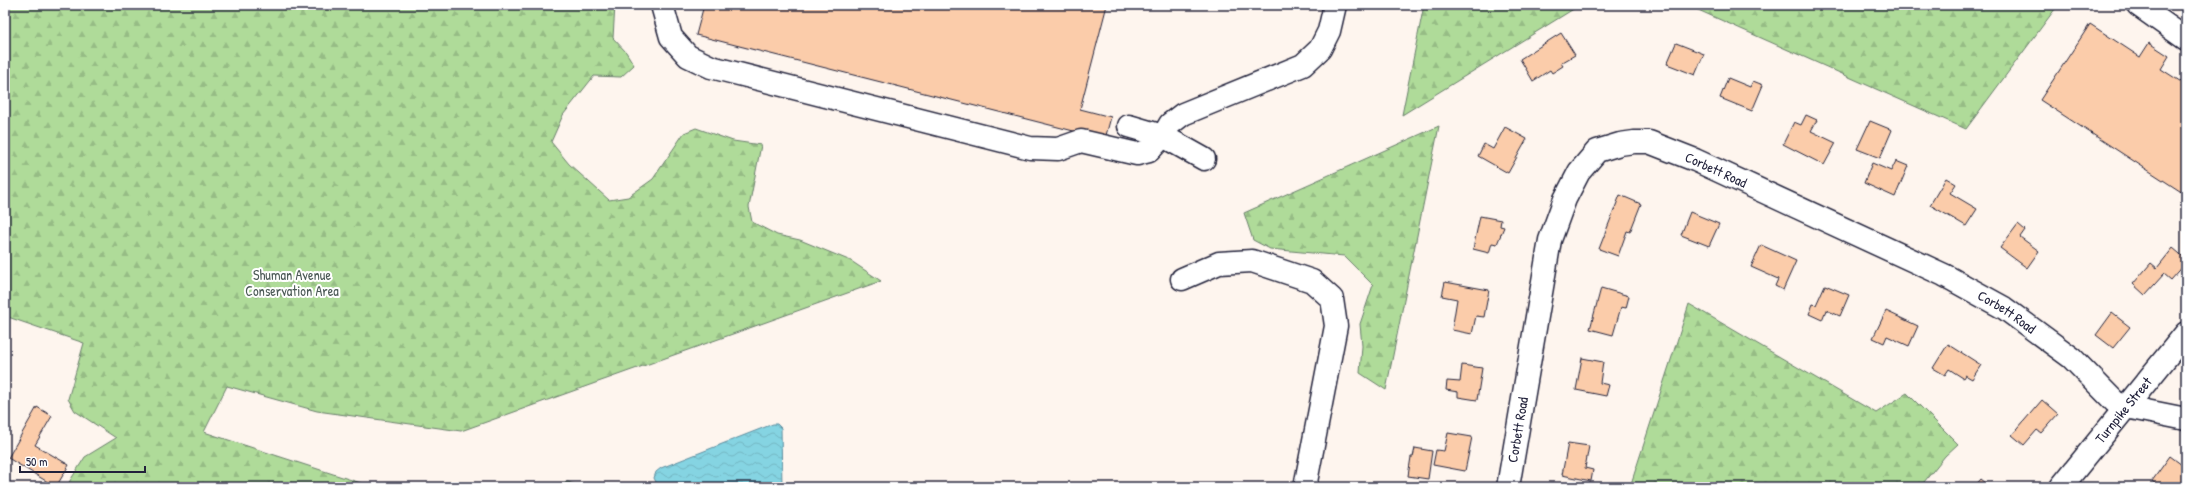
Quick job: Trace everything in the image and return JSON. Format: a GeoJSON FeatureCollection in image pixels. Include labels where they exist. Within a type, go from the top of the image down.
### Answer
{"type":"FeatureCollection","features":[{"type":"Feature","properties":{"kind":"street"},"geometry":{"type":"LineString","coordinates":[[662,5],[671,37],[688,56],[719,69],[1030,148],[1058,149],[1081,141],[1136,154],[1149,151],[1163,136],[1170,124],[1183,114],[1303,65],[1320,49],[1329,30],[1336,5]]}},
{"type":"Feature","properties":{"kind":"street"},"geometry":{"type":"LineString","coordinates":[[2138,5],[2186,39]]}},
{"type":"Feature","properties":{"kind":"street"},"geometry":{"type":"LineString","coordinates":[[1128,126],[1163,136],[1204,159]]}},
{"type":"Feature","properties":{"kind":"street","name":"Corbett Road"},"geometry":{"type":"LineString","coordinates":[[1508,487],[1550,240],[1565,199],[1579,172],[1597,151],[1620,144],[1649,142],[1695,160],[1944,275],[2004,308],[2072,358],[2115,402],[2126,407]]}},
{"type":"Feature","properties":{"kind":"street"},"geometry":{"type":"LineString","coordinates":[[1182,279],[1219,263],[1252,261],[1312,281],[1332,299],[1336,326],[1305,487]]}},
{"type":"Feature","properties":{"kind":"street","name":"Turnpike Street"},"geometry":{"type":"LineString","coordinates":[[2061,487],[2186,333]]}},
{"type":"Feature","properties":{"kind":"street"},"geometry":{"type":"LineString","coordinates":[[2126,407],[2186,419]]}},
{"type":"Feature","properties":{"kind":"green space","name":"Shuman Avenue Conservation Area"},"geometry":{"type":"Polygon","coordinates":[[[5,5],[615,5],[613,38],[626,52],[634,65],[621,77],[594,76],[563,115],[551,142],[569,164],[609,200],[628,197],[653,179],[684,133],[696,128],[733,141],[761,145],[749,207],[752,222],[777,235],[800,240],[851,261],[881,281],[461,431],[317,411],[227,386],[204,432],[373,487],[66,487],[85,457],[116,438],[75,411],[68,399],[84,343],[5,316],[5,5]]]}},
{"type":"Feature","properties":{"kind":"green space"},"geometry":{"type":"Polygon","coordinates":[[[1424,5],[1580,5],[1402,115],[1424,5]]]}},
{"type":"Feature","properties":{"kind":"green space"},"geometry":{"type":"Polygon","coordinates":[[[1687,5],[2058,5],[1966,129],[1687,5]]]}},
{"type":"Feature","properties":{"kind":"green space"},"geometry":{"type":"Polygon","coordinates":[[[1439,126],[1386,390],[1360,373],[1362,346],[1360,324],[1373,285],[1344,256],[1270,249],[1253,240],[1244,213],[1439,126]]]}},
{"type":"Feature","properties":{"kind":"green space"},"geometry":{"type":"Polygon","coordinates":[[[1689,304],[1876,413],[1907,393],[1958,444],[1945,456],[1920,487],[1630,487],[1689,304]]]}},
{"type":"Feature","properties":{"kind":"green space"},"geometry":{"type":"Polygon","coordinates":[[[568,482],[581,487],[552,487],[568,482]]]}},
{"type":"Feature","properties":{"kind":"water"},"geometry":{"type":"Polygon","coordinates":[[[773,424],[777,424],[781,428],[782,487],[665,487],[657,484],[654,478],[656,472],[661,468],[773,424]]]}},
{"type":"Feature","properties":{"kind":"building"},"geometry":{"type":"Polygon","coordinates":[[[704,5],[1107,5],[1080,109],[1111,117],[1105,139],[696,35],[704,5]]]}},
{"type":"Feature","properties":{"kind":"building"},"geometry":{"type":"Polygon","coordinates":[[[2090,24],[2140,57],[2149,43],[2169,56],[2161,69],[2186,85],[2186,195],[2040,100],[2090,24]]]}},
{"type":"Feature","properties":{"kind":"building"},"geometry":{"type":"Polygon","coordinates":[[[1561,33],[1575,55],[1561,63],[1563,66],[1552,73],[1550,70],[1533,81],[1520,59],[1561,33]]]}},
{"type":"Feature","properties":{"kind":"building"},"geometry":{"type":"Polygon","coordinates":[[[1676,43],[1704,54],[1695,75],[1667,64],[1676,43]]]}},
{"type":"Feature","properties":{"kind":"building"},"geometry":{"type":"Polygon","coordinates":[[[1728,78],[1750,87],[1753,81],[1763,85],[1752,111],[1720,98],[1728,78]]]}},
{"type":"Feature","properties":{"kind":"building"},"geometry":{"type":"Polygon","coordinates":[[[1806,115],[1817,120],[1811,131],[1836,143],[1824,165],[1783,144],[1794,122],[1801,125],[1806,115]]]}},
{"type":"Feature","properties":{"kind":"building"},"geometry":{"type":"Polygon","coordinates":[[[1870,121],[1892,130],[1880,158],[1857,149],[1870,121]]]}},
{"type":"Feature","properties":{"kind":"building"},"geometry":{"type":"Polygon","coordinates":[[[1505,127],[1527,139],[1508,173],[1478,156],[1484,144],[1493,149],[1505,127]]]}},
{"type":"Feature","properties":{"kind":"building"},"geometry":{"type":"Polygon","coordinates":[[[5,134],[9,135],[6,145],[5,144],[5,134]]]}},
{"type":"Feature","properties":{"kind":"building"},"geometry":{"type":"Polygon","coordinates":[[[1896,161],[1908,166],[1895,197],[1864,183],[1872,163],[1891,171],[1896,161]]]}},
{"type":"Feature","properties":{"kind":"building"},"geometry":{"type":"Polygon","coordinates":[[[1946,178],[1956,184],[1950,193],[1977,209],[1966,226],[1930,205],[1946,178]]]}},
{"type":"Feature","properties":{"kind":"building"},"geometry":{"type":"Polygon","coordinates":[[[1620,195],[1641,204],[1630,232],[1627,231],[1618,256],[1599,249],[1620,195]]]}},
{"type":"Feature","properties":{"kind":"building"},"geometry":{"type":"Polygon","coordinates":[[[1690,212],[1719,224],[1709,246],[1681,235],[1690,212]]]}},
{"type":"Feature","properties":{"kind":"building"},"geometry":{"type":"Polygon","coordinates":[[[1480,216],[1501,220],[1500,226],[1504,227],[1497,244],[1492,243],[1489,253],[1473,249],[1480,216]]]}},
{"type":"Feature","properties":{"kind":"building"},"geometry":{"type":"Polygon","coordinates":[[[2018,224],[2025,230],[2020,237],[2039,251],[2027,268],[2000,248],[2018,224]]]}},
{"type":"Feature","properties":{"kind":"building"},"geometry":{"type":"Polygon","coordinates":[[[1761,245],[1796,261],[1783,290],[1775,286],[1778,279],[1751,267],[1761,245]]]}},
{"type":"Feature","properties":{"kind":"building"},"geometry":{"type":"Polygon","coordinates":[[[2173,248],[2186,259],[2186,263],[2171,280],[2164,274],[2145,295],[2133,284],[2151,263],[2157,268],[2173,248]]]}},
{"type":"Feature","properties":{"kind":"building"},"geometry":{"type":"Polygon","coordinates":[[[1445,282],[1489,290],[1484,317],[1476,316],[1472,334],[1452,330],[1457,299],[1442,296],[1445,282]]]}},
{"type":"Feature","properties":{"kind":"building"},"geometry":{"type":"Polygon","coordinates":[[[1825,285],[1849,295],[1840,316],[1826,310],[1822,320],[1809,314],[1813,304],[1816,305],[1825,285]]]}},
{"type":"Feature","properties":{"kind":"building"},"geometry":{"type":"Polygon","coordinates":[[[1601,288],[1629,296],[1626,308],[1621,307],[1613,335],[1590,329],[1601,288]]]}},
{"type":"Feature","properties":{"kind":"building"},"geometry":{"type":"Polygon","coordinates":[[[1886,311],[1918,326],[1909,346],[1887,336],[1884,343],[1873,338],[1886,311]]]}},
{"type":"Feature","properties":{"kind":"building"},"geometry":{"type":"Polygon","coordinates":[[[2112,313],[2130,327],[2113,348],[2096,335],[2112,313]]]}},
{"type":"Feature","properties":{"kind":"building"},"geometry":{"type":"Polygon","coordinates":[[[1948,344],[1981,365],[1972,379],[1965,375],[1963,378],[1949,369],[1945,375],[1933,368],[1948,344]]]}},
{"type":"Feature","properties":{"kind":"building"},"geometry":{"type":"Polygon","coordinates":[[[1582,358],[1603,362],[1600,383],[1609,385],[1606,396],[1576,390],[1582,358]]]}},
{"type":"Feature","properties":{"kind":"building"},"geometry":{"type":"Polygon","coordinates":[[[1462,365],[1482,368],[1477,400],[1458,397],[1458,392],[1446,390],[1447,381],[1460,382],[1462,365]]]}},
{"type":"Feature","properties":{"kind":"building"},"geometry":{"type":"Polygon","coordinates":[[[2042,400],[2058,414],[2041,433],[2037,430],[2024,445],[2012,435],[2042,400]]]}},
{"type":"Feature","properties":{"kind":"building"},"geometry":{"type":"Polygon","coordinates":[[[37,407],[52,416],[35,445],[69,465],[56,487],[8,458],[37,407]]]}},
{"type":"Feature","properties":{"kind":"building"},"geometry":{"type":"Polygon","coordinates":[[[1448,433],[1472,437],[1465,471],[1433,465],[1436,450],[1444,451],[1448,433]]]}},
{"type":"Feature","properties":{"kind":"building"},"geometry":{"type":"Polygon","coordinates":[[[1568,443],[1589,446],[1585,468],[1593,470],[1591,481],[1562,475],[1568,443]]]}},
{"type":"Feature","properties":{"kind":"building"},"geometry":{"type":"Polygon","coordinates":[[[1415,448],[1432,451],[1428,479],[1408,476],[1411,457],[1413,457],[1415,448]]]}},
{"type":"Feature","properties":{"kind":"building"},"geometry":{"type":"Polygon","coordinates":[[[2170,456],[2186,468],[2186,476],[2178,487],[2160,487],[2152,481],[2170,456]]]}},
{"type":"Feature","properties":{"kind":"building"},"geometry":{"type":"Polygon","coordinates":[[[1981,479],[1991,487],[1974,487],[1981,479]]]}}]}
